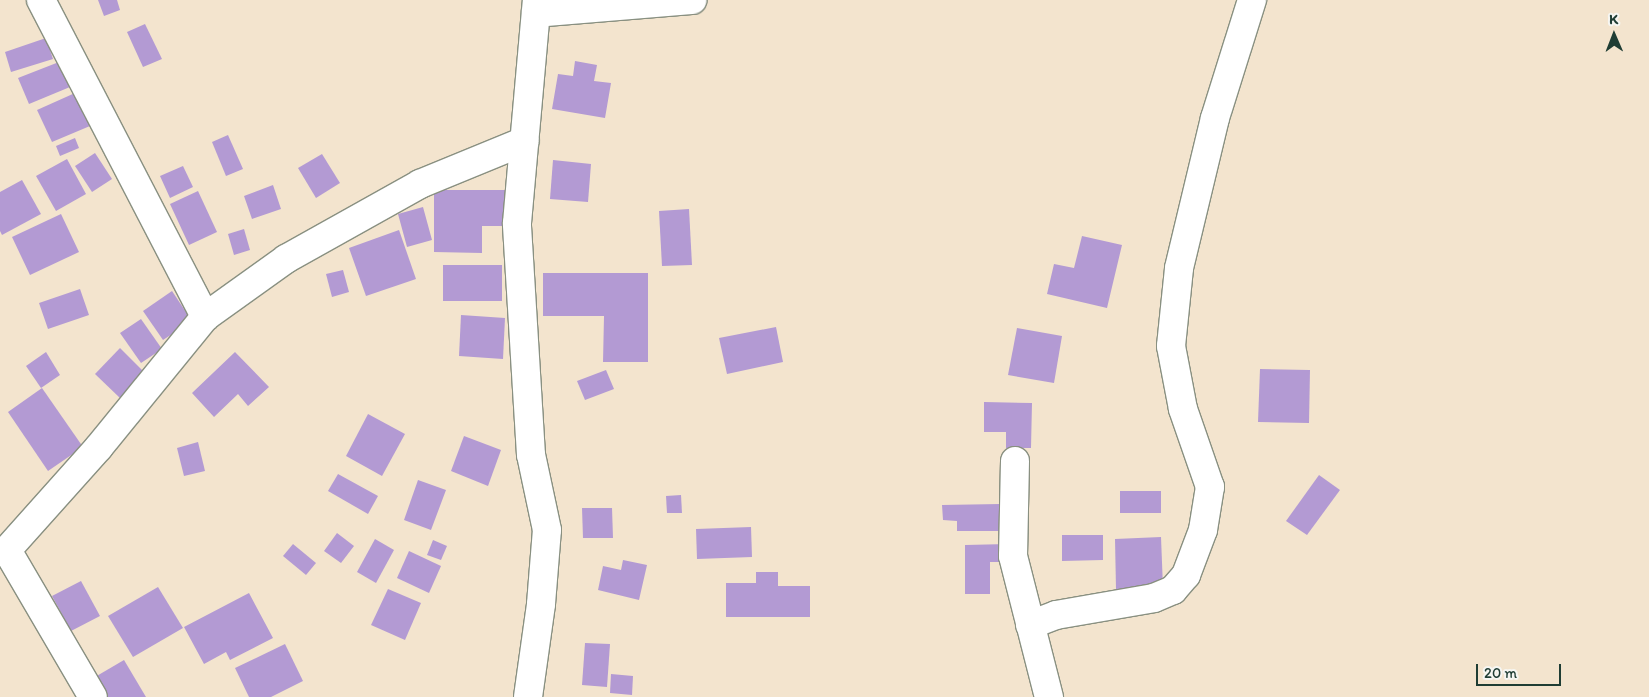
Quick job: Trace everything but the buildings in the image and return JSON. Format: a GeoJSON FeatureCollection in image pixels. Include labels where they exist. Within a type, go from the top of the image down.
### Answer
{"type":"FeatureCollection","features":[{"type":"Feature","properties":{"kind":"street"},"geometry":{"type":"LineString","coordinates":[[41,0],[205,317]]}},
{"type":"Feature","properties":{"kind":"street"},"geometry":{"type":"LineString","coordinates":[[528,697],[541,604],[547,530],[531,455],[517,223],[536,6],[692,0]]}},
{"type":"Feature","properties":{"kind":"street"},"geometry":{"type":"LineString","coordinates":[[1030,625],[1056,614],[1154,598],[1173,590],[1186,575],[1203,530],[1210,487],[1183,409],[1171,346],[1179,268],[1215,118],[1252,0]]}},
{"type":"Feature","properties":{"kind":"street"},"geometry":{"type":"LineString","coordinates":[[92,697],[3,551],[99,447],[205,317],[286,259],[420,184],[525,141]]}},
{"type":"Feature","properties":{"kind":"street"},"geometry":{"type":"LineString","coordinates":[[1015,461],[1013,556],[1049,697]]}}]}
